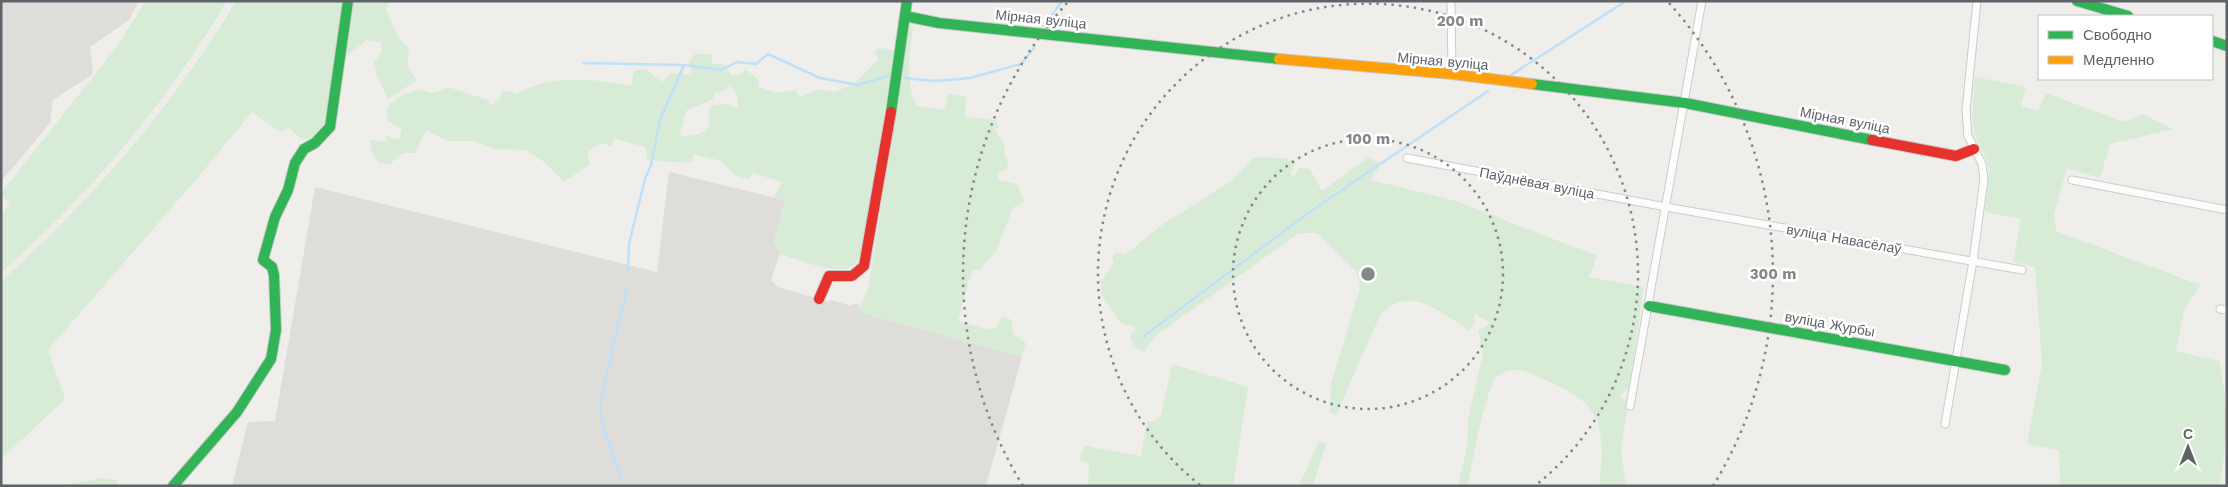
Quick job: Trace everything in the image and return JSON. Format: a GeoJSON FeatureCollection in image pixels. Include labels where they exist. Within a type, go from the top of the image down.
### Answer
{"type":"FeatureCollection","features":[{"type":"Feature","properties":{"kind":"street"},"geometry":{"type":"LineString","coordinates":[[173,486],[237,412],[271,359],[276,330],[274,275],[272,267],[263,260],[275,216],[288,190],[295,163],[304,149],[315,143],[330,127],[348,1]]}},
{"type":"Feature","properties":{"kind":"street"},"geometry":{"type":"LineString","coordinates":[[819,298],[829,276],[852,276],[864,266],[907,1]]}},
{"type":"Feature","properties":{"kind":"street"},"geometry":{"type":"LineString","coordinates":[[1451,1],[1452,74]]}},
{"type":"Feature","properties":{"kind":"street"},"geometry":{"type":"LineString","coordinates":[[1630,406],[1702,1]]}},
{"type":"Feature","properties":{"kind":"street"},"geometry":{"type":"LineString","coordinates":[[1945,424],[1974,261],[1984,179],[1982,164],[1968,136],[1966,110],[1977,1]]}},
{"type":"Feature","properties":{"kind":"street"},"geometry":{"type":"LineString","coordinates":[[2077,1],[2125,15]]}},
{"type":"Feature","properties":{"kind":"street","name":"Мірная вуліца"},"geometry":{"type":"LineString","coordinates":[[906,16],[940,23],[1369,68],[1452,74],[1685,102],[1956,156],[1974,148]]}},
{"type":"Feature","properties":{"kind":"street"},"geometry":{"type":"LineString","coordinates":[[2213,41],[2227,46]]}},
{"type":"Feature","properties":{"kind":"street","name":"Паўднёвая вуліца"},"geometry":{"type":"LineString","coordinates":[[1408,158],[1666,207]]}},
{"type":"Feature","properties":{"kind":"street"},"geometry":{"type":"LineString","coordinates":[[2072,180],[2227,210]]}},
{"type":"Feature","properties":{"kind":"street","name":"вуліца Навасёлаў"},"geometry":{"type":"LineString","coordinates":[[1666,207],[2022,270]]}},
{"type":"Feature","properties":{"kind":"street","name":"вуліца Журбы"},"geometry":{"type":"LineString","coordinates":[[1649,306],[2005,370]]}},
{"type":"Feature","properties":{"kind":"shaded area"},"geometry":{"type":"Polygon","coordinates":[[[1,1],[139,1],[129,20],[90,47],[93,74],[53,100],[50,123],[1,182],[1,1]]]}},
{"type":"Feature","properties":{"kind":"shaded area"},"geometry":{"type":"Polygon","coordinates":[[[669,172],[785,200],[774,242],[780,254],[771,280],[778,287],[829,302],[830,300],[852,306],[853,303],[859,305],[863,313],[1022,357],[986,486],[232,486],[248,422],[275,421],[315,187],[657,272],[669,172]]]}},
{"type":"Feature","properties":{"kind":"green space"},"geometry":{"type":"Polygon","coordinates":[[[146,1],[227,1],[179,75],[125,146],[65,212],[1,273],[1,215],[10,202],[1,197],[1,193],[115,49],[146,1]]]}},
{"type":"Feature","properties":{"kind":"green space"},"geometry":{"type":"Polygon","coordinates":[[[236,1],[342,1],[326,126],[309,140],[300,138],[289,128],[280,132],[252,112],[200,175],[48,350],[65,399],[1,459],[1,281],[68,218],[129,150],[185,78],[236,1]]]}},
{"type":"Feature","properties":{"kind":"green space"},"geometry":{"type":"Polygon","coordinates":[[[353,1],[390,1],[386,10],[399,38],[409,48],[407,67],[417,80],[388,99],[377,76],[374,62],[382,52],[381,42],[367,40],[346,56],[353,1]]]}},
{"type":"Feature","properties":{"kind":"green space"},"geometry":{"type":"Polygon","coordinates":[[[910,26],[913,26],[909,77],[910,87],[917,106],[944,110],[948,94],[966,96],[965,117],[996,120],[999,126],[995,130],[1005,145],[1004,154],[1008,161],[1007,169],[997,173],[998,180],[1017,184],[1024,201],[1013,208],[996,251],[980,270],[972,270],[958,321],[989,330],[997,327],[1002,316],[1012,320],[1013,334],[1026,343],[1022,357],[863,313],[859,308],[868,289],[910,26]]]}},
{"type":"Feature","properties":{"kind":"green space"},"geometry":{"type":"Polygon","coordinates":[[[880,48],[894,50],[863,249],[856,263],[841,269],[830,269],[780,254],[774,242],[785,200],[774,197],[782,182],[753,173],[749,179],[734,175],[722,161],[693,154],[692,163],[647,160],[646,147],[614,139],[611,146],[601,143],[589,151],[587,156],[590,164],[564,182],[544,162],[526,150],[493,149],[475,141],[448,141],[426,130],[415,153],[403,153],[390,164],[379,163],[371,151],[370,139],[385,142],[387,136],[399,140],[402,129],[388,121],[388,109],[391,103],[409,92],[422,90],[435,93],[448,87],[488,100],[490,106],[500,99],[501,92],[510,91],[515,94],[544,83],[586,80],[631,86],[634,71],[645,69],[662,82],[671,73],[692,75],[689,62],[695,54],[711,54],[712,63],[725,65],[731,76],[741,74],[745,69],[758,79],[759,87],[778,93],[795,90],[800,97],[819,89],[835,92],[855,83],[878,60],[875,51],[880,48]],[[730,84],[724,91],[714,93],[713,99],[686,111],[680,132],[682,137],[700,134],[707,129],[709,124],[708,111],[713,105],[728,104],[738,109],[737,95],[730,84]]]}},
{"type":"Feature","properties":{"kind":"green space"},"geometry":{"type":"Polygon","coordinates":[[[1975,77],[2026,87],[2021,106],[2038,111],[2046,93],[2124,122],[2143,114],[2173,129],[2110,144],[2100,178],[2067,168],[2054,214],[2056,231],[2200,285],[2184,310],[2176,351],[2219,361],[2226,421],[2221,486],[2060,486],[2059,450],[2027,444],[2042,365],[2035,267],[2013,262],[2021,219],[1985,212],[1989,172],[1986,158],[1975,136],[1972,115],[1975,77]]]}},
{"type":"Feature","properties":{"kind":"green space"},"geometry":{"type":"Polygon","coordinates":[[[1265,156],[1297,162],[1290,173],[1292,176],[1295,176],[1299,168],[1310,169],[1322,191],[1369,157],[1381,164],[1370,180],[1453,200],[1597,256],[1589,277],[1644,287],[1629,387],[1620,396],[1628,404],[1621,450],[1626,486],[1599,486],[1601,439],[1598,423],[1591,410],[1580,399],[1566,390],[1525,371],[1517,370],[1502,373],[1492,385],[1479,429],[1468,486],[1458,486],[1467,447],[1468,420],[1483,353],[1478,331],[1490,323],[1474,313],[1475,323],[1469,330],[1436,309],[1424,304],[1402,301],[1391,306],[1380,315],[1336,415],[1330,413],[1331,384],[1360,288],[1357,272],[1317,233],[1299,233],[1154,337],[1144,352],[1133,346],[1130,336],[1136,328],[1120,322],[1101,294],[1101,281],[1114,263],[1112,256],[1117,252],[1125,255],[1162,225],[1231,181],[1253,158],[1265,156]]]}},
{"type":"Feature","properties":{"kind":"green space"},"geometry":{"type":"Polygon","coordinates":[[[1172,364],[1248,387],[1233,486],[1088,486],[1089,463],[1079,460],[1085,445],[1141,457],[1147,421],[1155,421],[1161,415],[1172,364]]]}},
{"type":"Feature","properties":{"kind":"green space"},"geometry":{"type":"Polygon","coordinates":[[[1319,441],[1326,444],[1313,486],[1299,486],[1319,441]]]}},
{"type":"Feature","properties":{"kind":"green space"},"geometry":{"type":"Polygon","coordinates":[[[103,478],[117,480],[118,486],[57,486],[103,478]]]}},
{"type":"Feature","properties":{"kind":"waterway"},"geometry":{"type":"LineString","coordinates":[[1044,26],[1062,1]]}},
{"type":"Feature","properties":{"kind":"waterway"},"geometry":{"type":"LineString","coordinates":[[1511,75],[1626,1]]}},
{"type":"Feature","properties":{"kind":"waterway"},"geometry":{"type":"LineString","coordinates":[[905,78],[935,81],[970,78],[1021,64],[1034,48]]}},
{"type":"Feature","properties":{"kind":"waterway"},"geometry":{"type":"LineString","coordinates":[[584,63],[684,65],[721,70],[737,62],[756,64],[768,54],[820,78],[858,85],[888,76]]}},
{"type":"Feature","properties":{"kind":"waterway"},"geometry":{"type":"LineString","coordinates":[[628,272],[629,244],[645,179],[651,165],[660,120],[684,65]]}},
{"type":"Feature","properties":{"kind":"waterway"},"geometry":{"type":"LineString","coordinates":[[1144,336],[1311,211],[1488,91]]}},
{"type":"Feature","properties":{"kind":"waterway"},"geometry":{"type":"LineString","coordinates":[[622,479],[603,426],[600,402],[627,289]]}},
{"type":"Feature","properties":{"kind":"railway"},"geometry":{"type":"LineString","coordinates":[[1,277],[66,214],[127,148],[182,77],[232,1]]}},
{"type":"Feature","properties":{"kind":"traffic: fast"},"geometry":{"type":"LineString","coordinates":[[173,486],[237,412],[271,359],[276,330],[274,275],[272,267],[263,260],[275,217],[288,190],[295,163],[304,149],[315,143],[330,127],[348,1]]}},
{"type":"Feature","properties":{"kind":"traffic: fast"},"geometry":{"type":"LineString","coordinates":[[891,112],[907,1]]}},
{"type":"Feature","properties":{"kind":"traffic: fast"},"geometry":{"type":"LineString","coordinates":[[2077,1],[2125,15]]}},
{"type":"Feature","properties":{"kind":"traffic: fast"},"geometry":{"type":"LineString","coordinates":[[905,16],[939,23],[1279,59]]}},
{"type":"Feature","properties":{"kind":"traffic: fast"},"geometry":{"type":"LineString","coordinates":[[2213,41],[2227,46]]}},
{"type":"Feature","properties":{"kind":"traffic: fast"},"geometry":{"type":"LineString","coordinates":[[1532,84],[1685,103],[1872,140]]}},
{"type":"Feature","properties":{"kind":"traffic: fast"},"geometry":{"type":"LineString","coordinates":[[1649,306],[2005,370]]}},
{"type":"Feature","properties":{"kind":"traffic: slow"},"geometry":{"type":"LineString","coordinates":[[1279,59],[1452,74],[1532,84]]}},
{"type":"Feature","properties":{"kind":"traffic: jam"},"geometry":{"type":"LineString","coordinates":[[819,299],[829,276],[852,276],[864,266],[891,112]]}},
{"type":"Feature","properties":{"kind":"traffic: jam"},"geometry":{"type":"LineString","coordinates":[[1872,140],[1956,156],[1974,149]]}}]}
